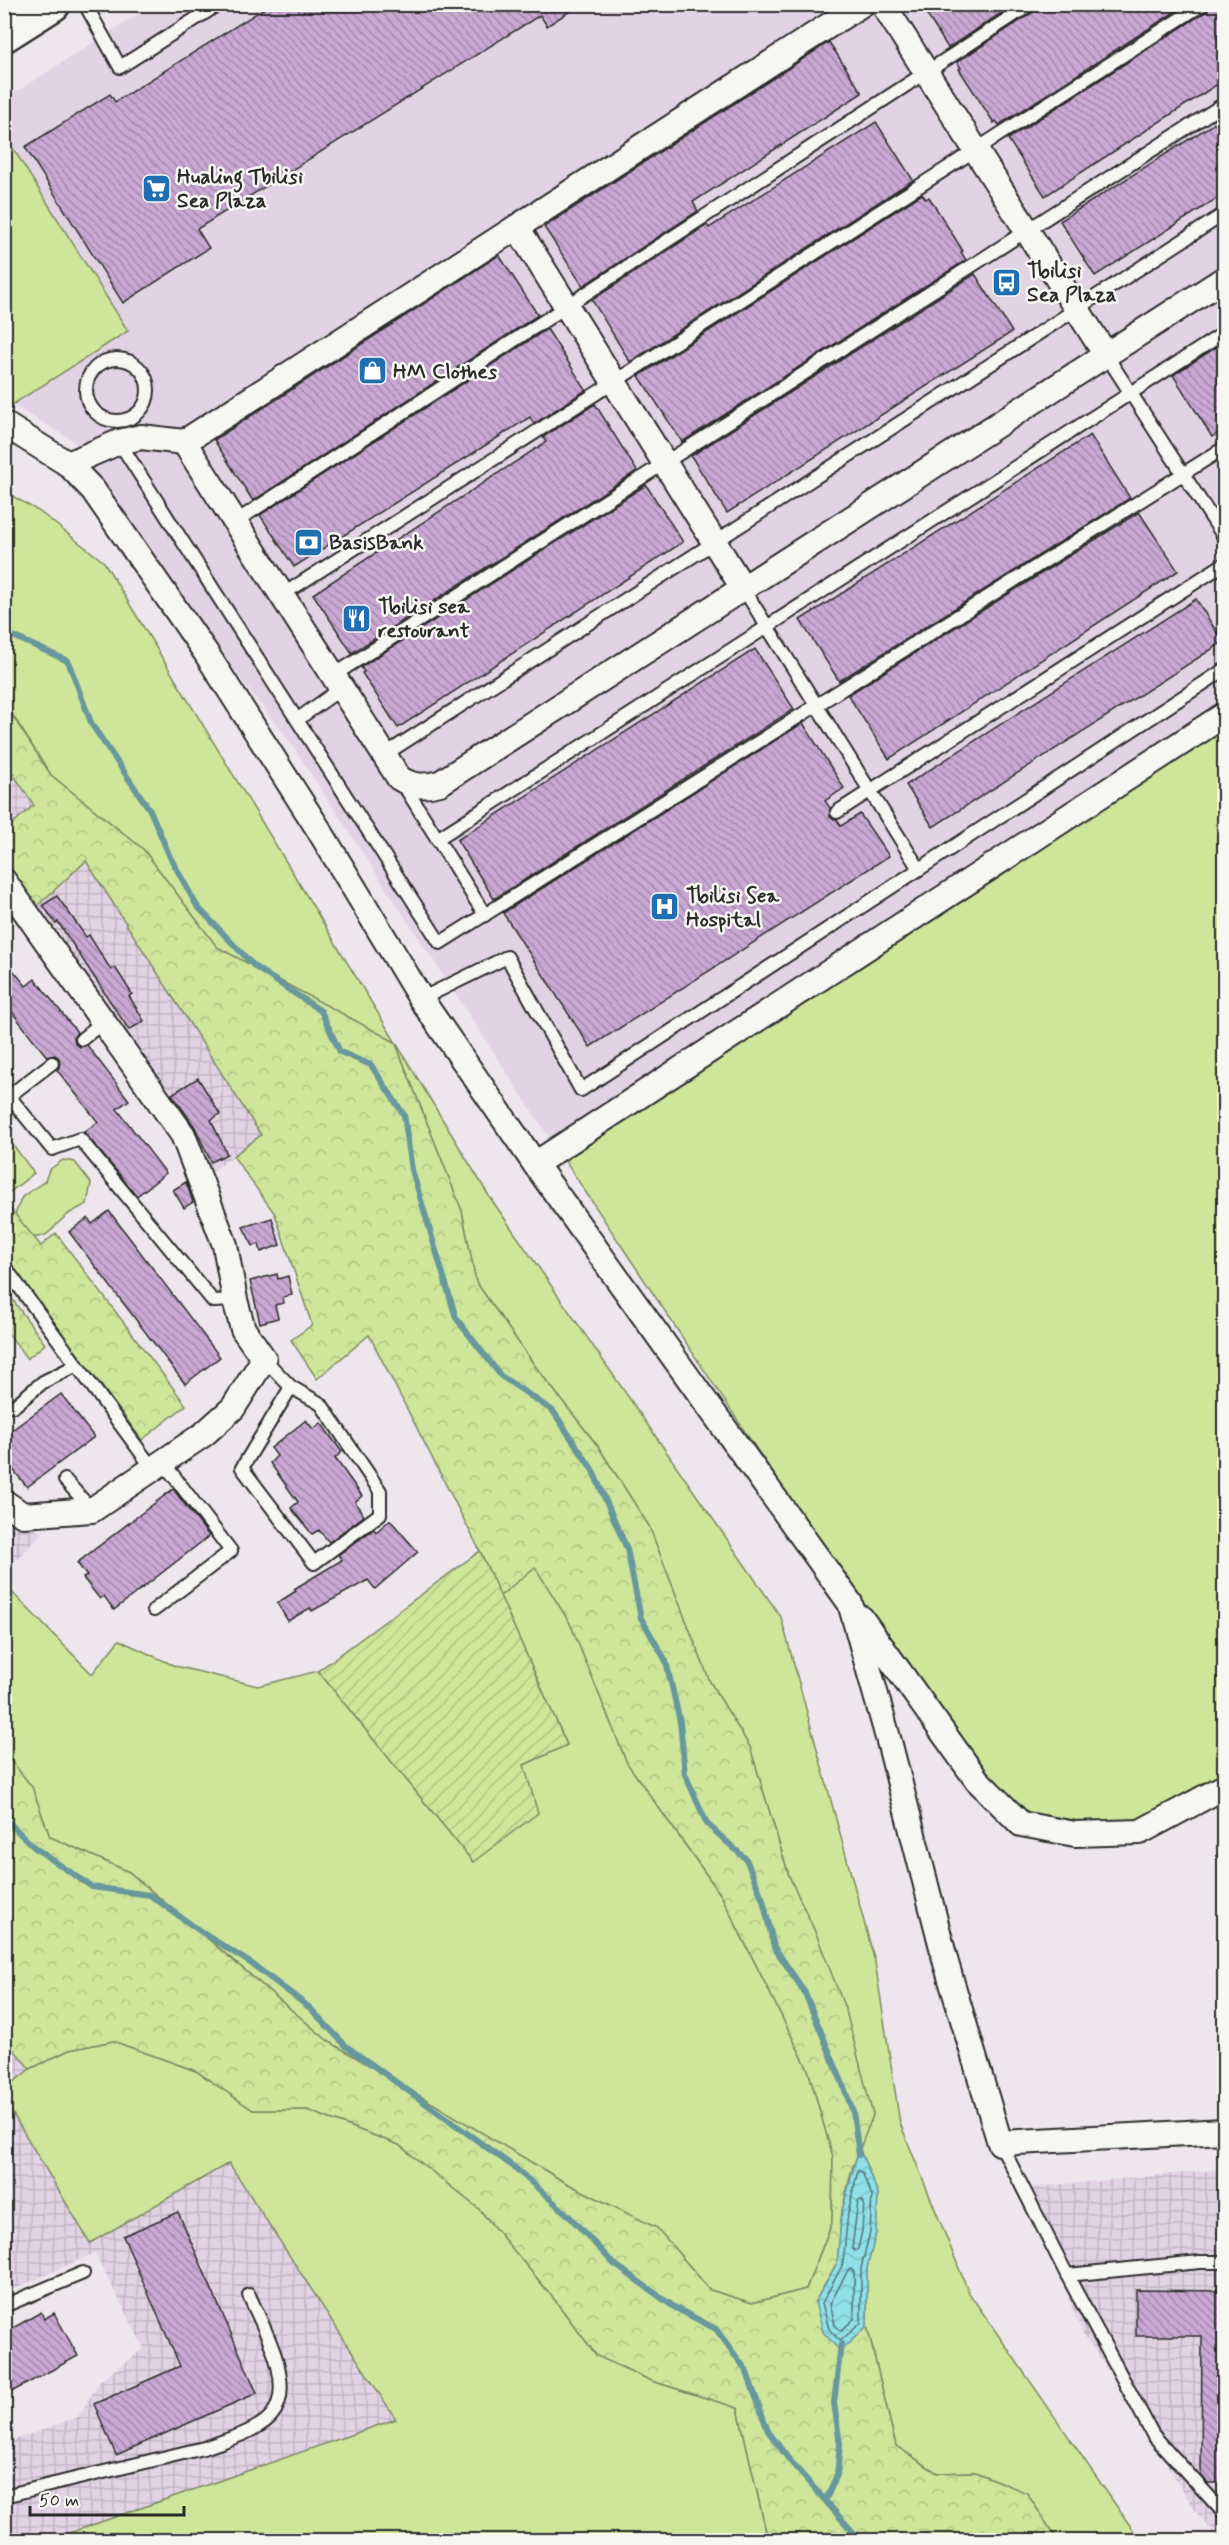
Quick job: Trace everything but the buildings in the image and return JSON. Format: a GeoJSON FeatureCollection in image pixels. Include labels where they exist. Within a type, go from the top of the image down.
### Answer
{"type":"FeatureCollection","features":[{"type":"Feature","properties":{"kind":"main road"},"geometry":{"type":"LineString","coordinates":[[4,35],[53,4]]}},
{"type":"Feature","properties":{"kind":"street"},"geometry":{"type":"LineString","coordinates":[[68,464],[131,432],[184,442],[862,4]]}},
{"type":"Feature","properties":{"kind":"street"},"geometry":{"type":"LineString","coordinates":[[883,4],[1106,355]]}},
{"type":"Feature","properties":{"kind":"street"},"geometry":{"type":"LineString","coordinates":[[517,227],[743,588]]}},
{"type":"Feature","properties":{"kind":"street"},"geometry":{"type":"LineString","coordinates":[[184,442],[399,778],[409,784],[425,787],[440,783],[1224,279]]}},
{"type":"Feature","properties":{"kind":"street"},"geometry":{"type":"LineString","coordinates":[[4,424],[68,464],[93,490],[206,653],[319,830],[421,999],[535,1164],[977,1780],[1021,1824],[1075,1834],[1140,1832],[1224,1787]]}},
{"type":"Feature","properties":{"kind":"street"},"geometry":{"type":"LineString","coordinates":[[535,1164],[1224,715]]}},
{"type":"Feature","properties":{"kind":"street"},"geometry":{"type":"LineString","coordinates":[[4,881],[12,907],[104,1021],[183,1135],[225,1245],[243,1329],[264,1359],[233,1408],[204,1434],[93,1510],[23,1515],[4,1502]]}},
{"type":"Feature","properties":{"kind":"street"},"geometry":{"type":"LineString","coordinates":[[850,1603],[946,1963],[1000,2143],[1224,2131]]}},
{"type":"Feature","properties":{"kind":"lane"},"geometry":{"type":"LineString","coordinates":[[85,4],[120,67],[219,4]]}},
{"type":"Feature","properties":{"kind":"lane"},"geometry":{"type":"LineString","coordinates":[[235,522],[1031,4]]}},
{"type":"Feature","properties":{"kind":"lane"},"geometry":{"type":"LineString","coordinates":[[282,595],[1203,4]]}},
{"type":"Feature","properties":{"kind":"lane"},"geometry":{"type":"LineString","coordinates":[[298,719],[338,682],[665,463],[1224,104]]}},
{"type":"Feature","properties":{"kind":"lane"},"geometry":{"type":"LineString","coordinates":[[384,755],[1224,214]]}},
{"type":"Feature","properties":{"kind":"lane"},"geometry":{"type":"LineString","coordinates":[[437,839],[1224,333]]}},
{"type":"Feature","properties":{"kind":"lane"},"geometry":{"type":"LineString","coordinates":[[1106,355],[1224,537]]}},
{"type":"Feature","properties":{"kind":"lane"},"geometry":{"type":"LineString","coordinates":[[131,432],[146,400],[148,390],[146,380],[142,370],[134,364],[115,358],[105,361],[90,374],[86,384],[89,404],[103,418],[124,420],[298,719],[440,943],[1224,448]]}},
{"type":"Feature","properties":{"kind":"lane"},"geometry":{"type":"LineString","coordinates":[[837,812],[1224,564]]}},
{"type":"Feature","properties":{"kind":"lane"},"geometry":{"type":"LineString","coordinates":[[743,588],[919,869]]}},
{"type":"Feature","properties":{"kind":"lane"},"geometry":{"type":"LineString","coordinates":[[421,999],[507,957],[580,1090],[1224,670]]}},
{"type":"Feature","properties":{"kind":"lane"},"geometry":{"type":"LineString","coordinates":[[399,778],[485,915]]}},
{"type":"Feature","properties":{"kind":"lane"},"geometry":{"type":"LineString","coordinates":[[82,1039],[104,1021]]}},
{"type":"Feature","properties":{"kind":"lane"},"geometry":{"type":"LineString","coordinates":[[52,1063],[7,1093],[52,1149],[80,1139],[213,1301],[235,1300]]}},
{"type":"Feature","properties":{"kind":"lane"},"geometry":{"type":"LineString","coordinates":[[4,1266],[77,1365],[158,1466],[231,1551],[154,1610]]}},
{"type":"Feature","properties":{"kind":"lane"},"geometry":{"type":"LineString","coordinates":[[264,1359],[291,1388],[321,1404],[380,1491],[380,1514],[314,1563],[242,1468],[291,1388]]}},
{"type":"Feature","properties":{"kind":"lane"},"geometry":{"type":"LineString","coordinates":[[14,1406],[43,1382],[77,1365]]}},
{"type":"Feature","properties":{"kind":"lane"},"geometry":{"type":"LineString","coordinates":[[66,1480],[93,1510]]}},
{"type":"Feature","properties":{"kind":"lane"},"geometry":{"type":"LineString","coordinates":[[1000,2143],[1067,2275],[1153,2435],[1224,2513]]}},
{"type":"Feature","properties":{"kind":"lane"},"geometry":{"type":"LineString","coordinates":[[1067,2275],[1200,2262],[1224,2262]]}},
{"type":"Feature","properties":{"kind":"lane"},"geometry":{"type":"LineString","coordinates":[[4,2306],[83,2273]]}},
{"type":"Feature","properties":{"kind":"lane"},"geometry":{"type":"LineString","coordinates":[[4,2496],[204,2448],[236,2437],[270,2417],[279,2404],[282,2388],[280,2368],[249,2295]]}},
{"type":"Feature","properties":{"kind":"shaded area","name":"Tbilisi Sea Plaza"},"geometry":{"type":"Polygon","coordinates":[[[152,5],[1224,5],[1224,715],[557,1149],[288,739],[106,508],[74,441],[12,405],[128,331],[5,134],[5,99],[152,5]]]}},
{"type":"Feature","properties":{"kind":"shaded area"},"geometry":{"type":"Polygon","coordinates":[[[4,762],[34,805],[5,830],[4,830],[4,762]]]}},
{"type":"Feature","properties":{"kind":"shaded area"},"geometry":{"type":"Polygon","coordinates":[[[86,860],[261,1135],[213,1171],[159,1083],[37,906],[86,860]]]}},
{"type":"Feature","properties":{"kind":"shaded area"},"geometry":{"type":"Polygon","coordinates":[[[4,1510],[42,1533],[5,1572],[4,1572],[4,1510]]]}},
{"type":"Feature","properties":{"kind":"shaded area"},"geometry":{"type":"Polygon","coordinates":[[[4,2039],[30,2069],[5,2089],[4,2089],[4,2039]]]}},
{"type":"Feature","properties":{"kind":"shaded area"},"geometry":{"type":"Polygon","coordinates":[[[4,2101],[90,2243],[229,2163],[396,2420],[49,2540],[5,2540],[5,2443],[78,2417],[100,2381],[144,2348],[95,2253],[5,2293],[4,2101]]]}},
{"type":"Feature","properties":{"kind":"shaded area"},"geometry":{"type":"Polygon","coordinates":[[[1224,2169],[1224,2540],[1220,2540],[1195,2511],[1132,2406],[1082,2332],[1025,2188],[1224,2169]]]}},
{"type":"Feature","properties":{"kind":"green space"},"geometry":{"type":"Polygon","coordinates":[[[4,134],[128,331],[12,405],[4,401],[4,134]]]}},
{"type":"Feature","properties":{"kind":"green space"},"geometry":{"type":"Polygon","coordinates":[[[4,491],[40,512],[104,562],[489,1196],[781,1617],[875,1962],[900,2123],[969,2293],[1140,2540],[1057,2540],[1027,2493],[975,2472],[937,2473],[896,2446],[867,2326],[867,2268],[876,2233],[878,2194],[859,2148],[873,2115],[817,1936],[789,1876],[750,1747],[710,1682],[649,1526],[597,1445],[535,1366],[476,1282],[462,1211],[395,1042],[217,947],[143,849],[51,775],[5,703],[4,491]]]}},
{"type":"Feature","properties":{"kind":"green space"},"geometry":{"type":"Polygon","coordinates":[[[4,703],[51,775],[143,849],[217,947],[395,1042],[462,1211],[476,1282],[535,1366],[597,1445],[649,1526],[710,1682],[750,1747],[789,1876],[817,1936],[846,2011],[873,2115],[851,2172],[842,2211],[837,2263],[815,2302],[840,2351],[867,2326],[896,2446],[937,2473],[975,2472],[1027,2493],[1057,2540],[768,2540],[738,2408],[652,2381],[597,2356],[551,2295],[480,2210],[399,2145],[307,2110],[253,2110],[196,2071],[113,2041],[69,2050],[30,2069],[5,2039],[5,1753],[32,1787],[50,1837],[129,1872],[328,2041],[566,2183],[657,2228],[710,2290],[752,2303],[806,2289],[832,2223],[833,2157],[808,2069],[721,1895],[627,1763],[570,1623],[535,1567],[500,1596],[480,1551],[369,1335],[317,1379],[291,1340],[312,1325],[275,1214],[233,1156],[261,1135],[86,861],[37,906],[5,866],[5,830],[34,805],[5,762],[4,703]]]}},
{"type":"Feature","properties":{"kind":"green space"},"geometry":{"type":"Polygon","coordinates":[[[1224,715],[1224,1787],[1140,1832],[1021,1824],[977,1780],[557,1149],[1224,715]]]}},
{"type":"Feature","properties":{"kind":"green space"},"geometry":{"type":"Polygon","coordinates":[[[5,1134],[34,1173],[5,1196],[5,1134]]]}},
{"type":"Feature","properties":{"kind":"green space"},"geometry":{"type":"Polygon","coordinates":[[[63,1160],[75,1162],[91,1183],[87,1204],[68,1214],[43,1236],[21,1236],[12,1222],[22,1197],[45,1181],[49,1170],[63,1160]]]}},
{"type":"Feature","properties":{"kind":"green space"},"geometry":{"type":"Polygon","coordinates":[[[4,1201],[41,1246],[56,1233],[186,1405],[142,1440],[5,1257],[4,1201]]]}},
{"type":"Feature","properties":{"kind":"green space"},"geometry":{"type":"Polygon","coordinates":[[[4,1288],[45,1344],[27,1359],[5,1329],[4,1288]]]}},
{"type":"Feature","properties":{"kind":"green space"},"geometry":{"type":"Polygon","coordinates":[[[480,1551],[567,1745],[524,1765],[538,1813],[473,1862],[318,1671],[480,1551]]]}},
{"type":"Feature","properties":{"kind":"green space"},"geometry":{"type":"Polygon","coordinates":[[[535,1566],[570,1623],[627,1763],[721,1895],[808,2069],[833,2157],[832,2223],[806,2289],[752,2303],[710,2290],[657,2228],[566,2183],[328,2041],[129,1872],[50,1837],[32,1787],[5,1753],[4,1584],[92,1674],[119,1640],[175,1666],[258,1686],[318,1671],[473,1862],[524,1765],[567,1745],[500,1596],[535,1566]]]}},
{"type":"Feature","properties":{"kind":"green space"},"geometry":{"type":"Polygon","coordinates":[[[113,2041],[196,2071],[253,2110],[307,2110],[399,2145],[480,2210],[551,2295],[597,2356],[652,2381],[738,2408],[768,2540],[49,2540],[396,2419],[229,2163],[90,2243],[5,2101],[5,2089],[30,2069],[69,2050],[113,2041]]]}},
{"type":"Feature","properties":{"kind":"water"},"geometry":{"type":"Polygon","coordinates":[[[859,2148],[878,2194],[876,2233],[867,2268],[867,2326],[840,2351],[823,2332],[815,2302],[837,2263],[842,2211],[859,2148]]]}},
{"type":"Feature","properties":{"kind":"waterway"},"geometry":{"type":"LineString","coordinates":[[4,632],[68,661],[92,725],[150,810],[170,857],[197,906],[255,967],[321,1011],[340,1052],[371,1065],[404,1115],[412,1170],[456,1318],[501,1376],[553,1411],[592,1469],[627,1549],[641,1618],[666,1661],[680,1722],[685,1774],[707,1824],[746,1859],[763,1900],[774,1947],[804,1991],[842,2082],[853,2112],[859,2155]]}},
{"type":"Feature","properties":{"kind":"waterway"},"geometry":{"type":"LineString","coordinates":[[4,1818],[35,1848],[92,1887],[150,1895],[200,1931],[252,1964],[310,2008],[346,2046],[514,2167],[567,2214],[613,2263],[674,2307],[716,2329],[746,2370],[768,2431],[790,2461],[860,2540]]}},
{"type":"Feature","properties":{"kind":"waterway"},"geometry":{"type":"LineString","coordinates":[[826,2499],[837,2475],[840,2444],[834,2403],[841,2344]]}},
{"type":"Feature","properties":{"kind":"place","name":"Hualing Tbilisi Sea Plaza"},"geometry":{"type":"Point","coordinates":[156,188]}},
{"type":"Feature","properties":{"kind":"place","name":"Tbilisi Sea Plaza"},"geometry":{"type":"Point","coordinates":[1006,282]}},
{"type":"Feature","properties":{"kind":"place","name":"HM Clothes"},"geometry":{"type":"Point","coordinates":[372,371]}},
{"type":"Feature","properties":{"kind":"place","name":"BasisBank"},"geometry":{"type":"Point","coordinates":[308,542]}},
{"type":"Feature","properties":{"kind":"place","name":"Tbilisi sea restourant"},"geometry":{"type":"Point","coordinates":[357,618]}},
{"type":"Feature","properties":{"kind":"place","name":"Tbilisi Sea Hospital"},"geometry":{"type":"Point","coordinates":[665,907]}}]}
